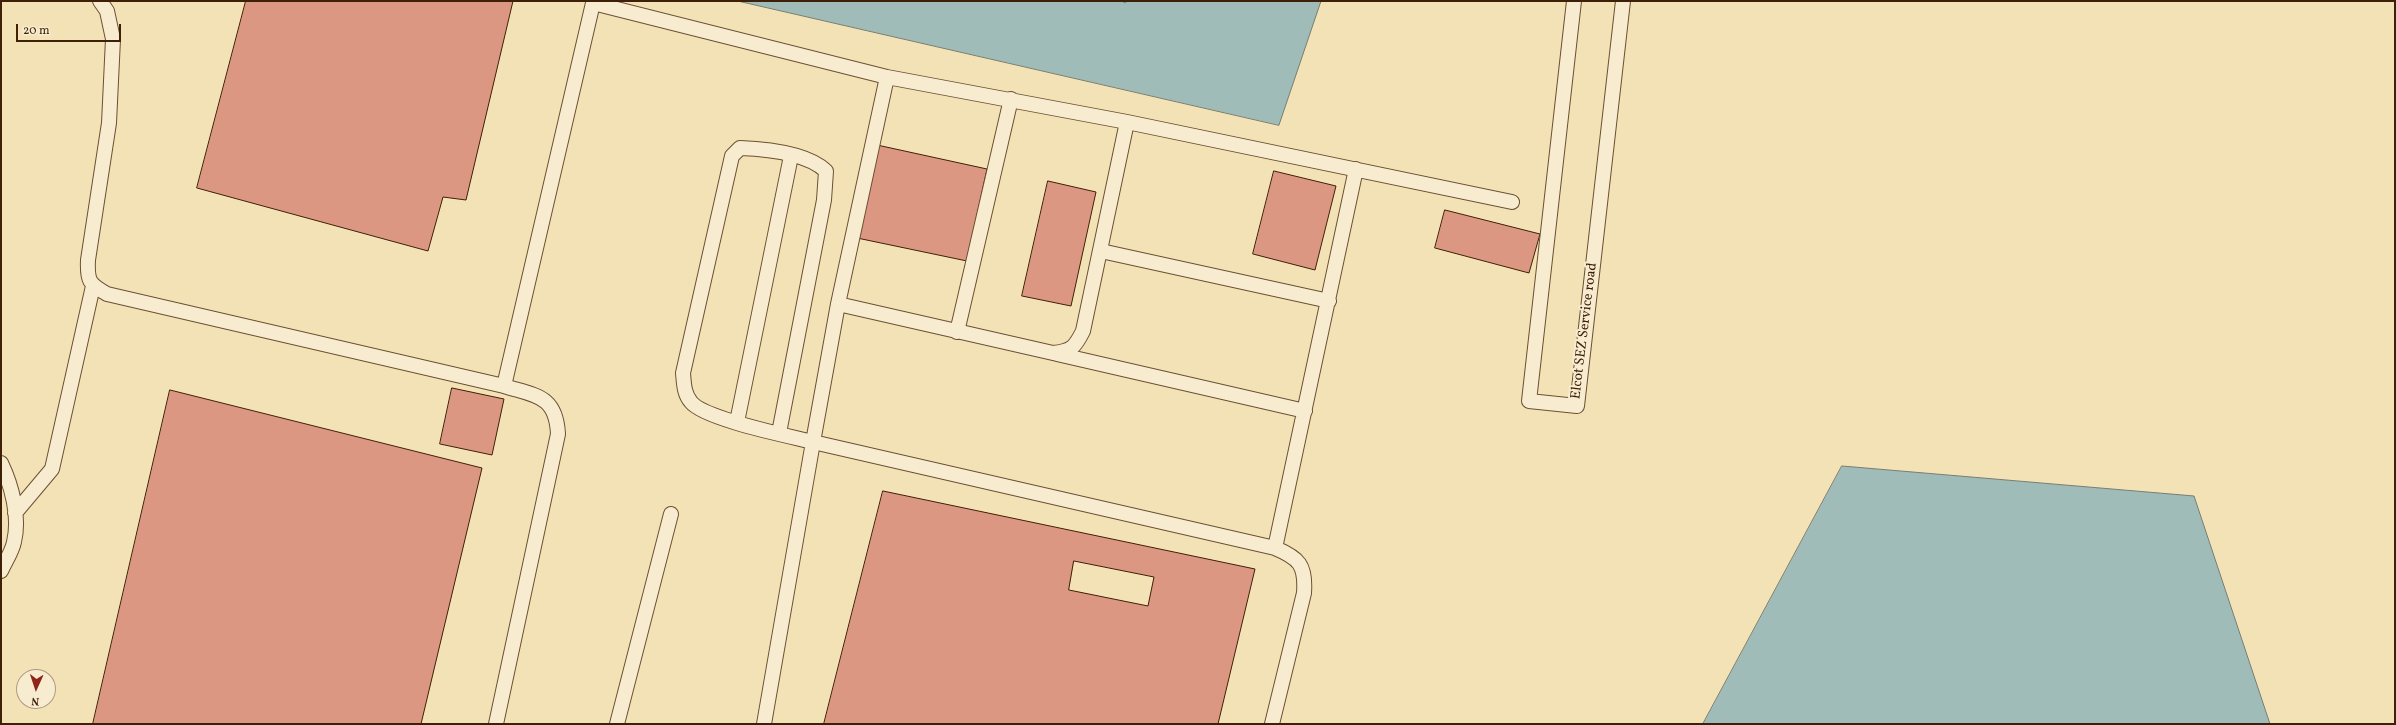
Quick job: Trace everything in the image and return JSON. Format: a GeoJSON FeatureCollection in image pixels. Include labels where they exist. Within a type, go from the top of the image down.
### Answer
{"type":"FeatureCollection","features":[{"type":"Feature","properties":{"kind":"lane"},"geometry":{"type":"LineString","coordinates":[[100,1],[107,11],[113,39],[109,122],[88,260],[88,276],[93,286],[107,294],[504,386],[542,398],[550,405],[557,417],[558,434],[496,724]]}},
{"type":"Feature","properties":{"kind":"lane","name":"Elcot SEZ Service road"},"geometry":{"type":"LineString","coordinates":[[1574,1],[1529,401],[1577,406],[1623,1]]}},
{"type":"Feature","properties":{"kind":"lane"},"geometry":{"type":"LineString","coordinates":[[504,386],[593,2],[887,77],[1011,99],[1127,122],[1512,202]]}},
{"type":"Feature","properties":{"kind":"lane"},"geometry":{"type":"LineString","coordinates":[[764,724],[838,304],[887,77]]}},
{"type":"Feature","properties":{"kind":"lane"},"geometry":{"type":"LineString","coordinates":[[957,332],[1011,99]]}},
{"type":"Feature","properties":{"kind":"lane"},"geometry":{"type":"LineString","coordinates":[[1054,354],[1067,352],[1076,345],[1083,331],[1127,122]]}},
{"type":"Feature","properties":{"kind":"lane"},"geometry":{"type":"LineString","coordinates":[[779,433],[824,200],[826,171],[818,163],[767,150],[740,148],[732,156],[683,373],[684,392],[692,404],[709,414],[737,422],[813,442],[1275,548],[1293,556],[1302,566],[1305,578],[1304,593],[1272,724]]}},
{"type":"Feature","properties":{"kind":"lane"},"geometry":{"type":"LineString","coordinates":[[737,422],[791,156]]}},
{"type":"Feature","properties":{"kind":"lane"},"geometry":{"type":"LineString","coordinates":[[1275,548],[1356,169]]}},
{"type":"Feature","properties":{"kind":"lane"},"geometry":{"type":"LineString","coordinates":[[1101,251],[1329,301]]}},
{"type":"Feature","properties":{"kind":"lane"},"geometry":{"type":"LineString","coordinates":[[16,513],[52,469],[93,286]]}},
{"type":"Feature","properties":{"kind":"lane"},"geometry":{"type":"LineString","coordinates":[[838,304],[1305,411]]}},
{"type":"Feature","properties":{"kind":"lane"},"geometry":{"type":"LineString","coordinates":[[1,463],[8,477],[16,513],[14,542],[1,571]]}},
{"type":"Feature","properties":{"kind":"lane"},"geometry":{"type":"LineString","coordinates":[[617,724],[671,514]]}},
{"type":"Feature","properties":{"kind":"water"},"geometry":{"type":"Polygon","coordinates":[[[738,1],[1124,1],[1124,3],[1128,1],[1321,1],[1279,125],[738,1]]]}},
{"type":"Feature","properties":{"kind":"water"},"geometry":{"type":"Polygon","coordinates":[[[1842,466],[2194,496],[2270,724],[1703,724],[1842,466]]]}},
{"type":"Feature","properties":{"kind":"building"},"geometry":{"type":"Polygon","coordinates":[[[246,1],[513,1],[466,200],[443,197],[428,251],[197,188],[246,1]]]}},
{"type":"Feature","properties":{"kind":"building"},"geometry":{"type":"Polygon","coordinates":[[[877,145],[987,169],[967,261],[857,238],[877,145]]]}},
{"type":"Feature","properties":{"kind":"building"},"geometry":{"type":"Polygon","coordinates":[[[1274,171],[1336,186],[1315,270],[1253,254],[1274,171]]]}},
{"type":"Feature","properties":{"kind":"building"},"geometry":{"type":"Polygon","coordinates":[[[1048,181],[1096,192],[1071,306],[1022,296],[1048,181]]]}},
{"type":"Feature","properties":{"kind":"building"},"geometry":{"type":"Polygon","coordinates":[[[1445,210],[1540,234],[1529,273],[1435,248],[1445,210]]]}},
{"type":"Feature","properties":{"kind":"building"},"geometry":{"type":"Polygon","coordinates":[[[452,388],[504,399],[492,455],[440,444],[452,388]]]}},
{"type":"Feature","properties":{"kind":"building"},"geometry":{"type":"Polygon","coordinates":[[[170,390],[482,468],[421,724],[93,724],[170,390]]]}},
{"type":"Feature","properties":{"kind":"building"},"geometry":{"type":"Polygon","coordinates":[[[883,491],[1255,569],[1218,724],[824,724],[883,491]]]}},
{"type":"Feature","properties":{"kind":"building"},"geometry":{"type":"Polygon","coordinates":[[[1074,561],[1154,577],[1148,606],[1069,590],[1074,561]]]}}]}
